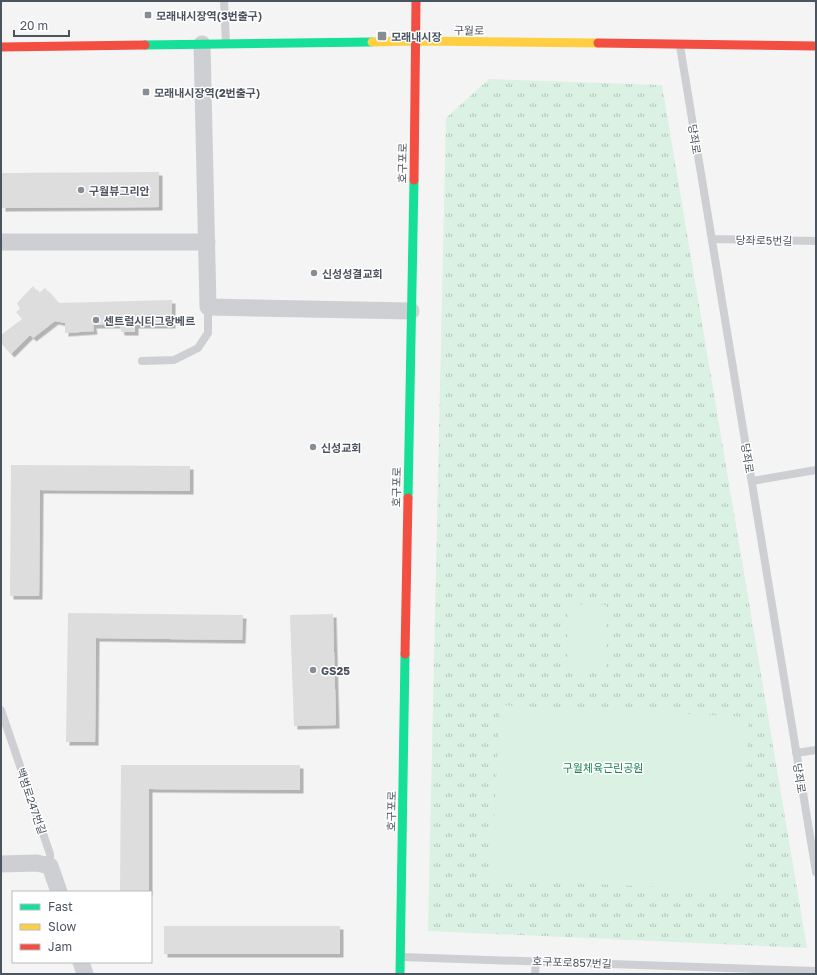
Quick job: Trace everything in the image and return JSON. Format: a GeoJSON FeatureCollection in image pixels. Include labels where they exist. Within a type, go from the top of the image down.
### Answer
{"type":"FeatureCollection","features":[{"type":"Feature","properties":{"kind":"main road","name":"호구포로"},"geometry":{"type":"LineString","coordinates":[[400,974],[416,1]]}},
{"type":"Feature","properties":{"kind":"main road","name":"구월로"},"geometry":{"type":"LineString","coordinates":[[1,47],[416,41],[816,46]]}},
{"type":"Feature","properties":{"kind":"street"},"geometry":{"type":"LineString","coordinates":[[202,44],[208,307],[411,311]]}},
{"type":"Feature","properties":{"kind":"street"},"geometry":{"type":"LineString","coordinates":[[1,242],[206,242]]}},
{"type":"Feature","properties":{"kind":"street"},"geometry":{"type":"LineString","coordinates":[[1,864],[37,863],[50,866]]}},
{"type":"Feature","properties":{"kind":"street","name":"백범로247번길"},"geometry":{"type":"LineString","coordinates":[[50,866],[59,891]]}},
{"type":"Feature","properties":{"kind":"street"},"geometry":{"type":"LineString","coordinates":[[81,963],[85,974]]}},
{"type":"Feature","properties":{"kind":"lane"},"geometry":{"type":"LineString","coordinates":[[224,1],[226,44]]}},
{"type":"Feature","properties":{"kind":"lane","name":"당좌로"},"geometry":{"type":"LineString","coordinates":[[680,45],[816,872]]}},
{"type":"Feature","properties":{"kind":"lane","name":"당좌로5번길"},"geometry":{"type":"LineString","coordinates":[[712,239],[816,241]]}},
{"type":"Feature","properties":{"kind":"lane"},"geometry":{"type":"LineString","coordinates":[[142,361],[174,360],[198,348],[208,333],[208,307]]}},
{"type":"Feature","properties":{"kind":"lane"},"geometry":{"type":"LineString","coordinates":[[752,481],[816,470]]}},
{"type":"Feature","properties":{"kind":"lane","name":"백범로247번길"},"geometry":{"type":"LineString","coordinates":[[1,710],[50,854],[50,866]]}},
{"type":"Feature","properties":{"kind":"lane"},"geometry":{"type":"LineString","coordinates":[[796,753],[816,750]]}},
{"type":"Feature","properties":{"kind":"lane","name":"호구포로857번길"},"geometry":{"type":"LineString","coordinates":[[401,957],[634,965],[730,971],[816,971]]}},
{"type":"Feature","properties":{"kind":"lane"},"geometry":{"type":"LineString","coordinates":[[535,974],[536,961]]}},
{"type":"Feature","properties":{"kind":"lane"},"geometry":{"type":"LineString","coordinates":[[634,965],[634,974]]}},
{"type":"Feature","properties":{"kind":"green space","name":"구월체육근린공원"},"geometry":{"type":"Polygon","coordinates":[[[489,79],[662,85],[807,948],[428,931],[446,118],[489,79]]]}},
{"type":"Feature","properties":{"kind":"green space"},"geometry":{"type":"Polygon","coordinates":[[[568,604],[606,605],[606,673],[567,673],[568,604]]]}},
{"type":"Feature","properties":{"kind":"green space"},"geometry":{"type":"Polygon","coordinates":[[[500,705],[749,717],[740,891],[491,879],[500,705]]]}},
{"type":"Feature","properties":{"kind":"building","name":"구월뷰그리안"},"geometry":{"type":"Polygon","coordinates":[[[159,172],[159,207],[2,208],[2,173],[159,172]]]}},
{"type":"Feature","properties":{"kind":"building","name":"센트럴시티그랑베르"},"geometry":{"type":"Polygon","coordinates":[[[33,286],[39,293],[45,288],[58,303],[172,300],[172,325],[135,325],[135,332],[121,332],[120,325],[93,325],[94,331],[65,333],[65,323],[55,321],[33,338],[30,335],[11,354],[1,343],[1,335],[22,319],[16,312],[20,309],[17,303],[33,286]]]}},
{"type":"Feature","properties":{"kind":"building"},"geometry":{"type":"Polygon","coordinates":[[[11,465],[190,466],[190,491],[40,490],[39,596],[10,596],[11,465]]]}},
{"type":"Feature","properties":{"kind":"building"},"geometry":{"type":"Polygon","coordinates":[[[68,613],[243,615],[242,640],[96,638],[95,742],[66,742],[68,613]]]}},
{"type":"Feature","properties":{"kind":"building"},"geometry":{"type":"Polygon","coordinates":[[[333,614],[336,725],[294,726],[290,615],[333,614]]]}},
{"type":"Feature","properties":{"kind":"building"},"geometry":{"type":"Polygon","coordinates":[[[121,765],[300,765],[300,790],[149,789],[149,891],[120,891],[121,765]]]}},
{"type":"Feature","properties":{"kind":"building"},"geometry":{"type":"Polygon","coordinates":[[[164,926],[340,926],[340,954],[164,954],[164,926]]]}},
{"type":"Feature","properties":{"kind":"traffic: fast"},"geometry":{"type":"LineString","coordinates":[[145,45],[372,42]]}},
{"type":"Feature","properties":{"kind":"traffic: fast"},"geometry":{"type":"LineString","coordinates":[[408,498],[414,180]]}},
{"type":"Feature","properties":{"kind":"traffic: fast"},"geometry":{"type":"LineString","coordinates":[[400,974],[405,654]]}},
{"type":"Feature","properties":{"kind":"traffic: slow"},"geometry":{"type":"LineString","coordinates":[[372,42],[598,43]]}},
{"type":"Feature","properties":{"kind":"traffic: jam"},"geometry":{"type":"LineString","coordinates":[[414,180],[416,1]]}},
{"type":"Feature","properties":{"kind":"traffic: jam"},"geometry":{"type":"LineString","coordinates":[[598,43],[816,46]]}},
{"type":"Feature","properties":{"kind":"traffic: jam"},"geometry":{"type":"LineString","coordinates":[[1,47],[145,45]]}},
{"type":"Feature","properties":{"kind":"traffic: jam"},"geometry":{"type":"LineString","coordinates":[[405,654],[408,498]]}},
{"type":"Feature","properties":{"kind":"place","name":"모래내시장역(3번출구)"},"geometry":{"type":"Point","coordinates":[148,15]}},
{"type":"Feature","properties":{"kind":"place","name":"모래내시장"},"geometry":{"type":"Point","coordinates":[382,36]}},
{"type":"Feature","properties":{"kind":"place","name":"모래내시장역(2번출구)"},"geometry":{"type":"Point","coordinates":[146,92]}},
{"type":"Feature","properties":{"kind":"place","name":"구월뷰그리안"},"geometry":{"type":"Point","coordinates":[81,190]}},
{"type":"Feature","properties":{"kind":"place","name":"신성성결교회"},"geometry":{"type":"Point","coordinates":[314,273]}},
{"type":"Feature","properties":{"kind":"place","name":"센트럴시티그랑베르"},"geometry":{"type":"Point","coordinates":[96,320]}},
{"type":"Feature","properties":{"kind":"place","name":"신성교회"},"geometry":{"type":"Point","coordinates":[313,447]}},
{"type":"Feature","properties":{"kind":"place","name":"GS25"},"geometry":{"type":"Point","coordinates":[313,670]}}]}
